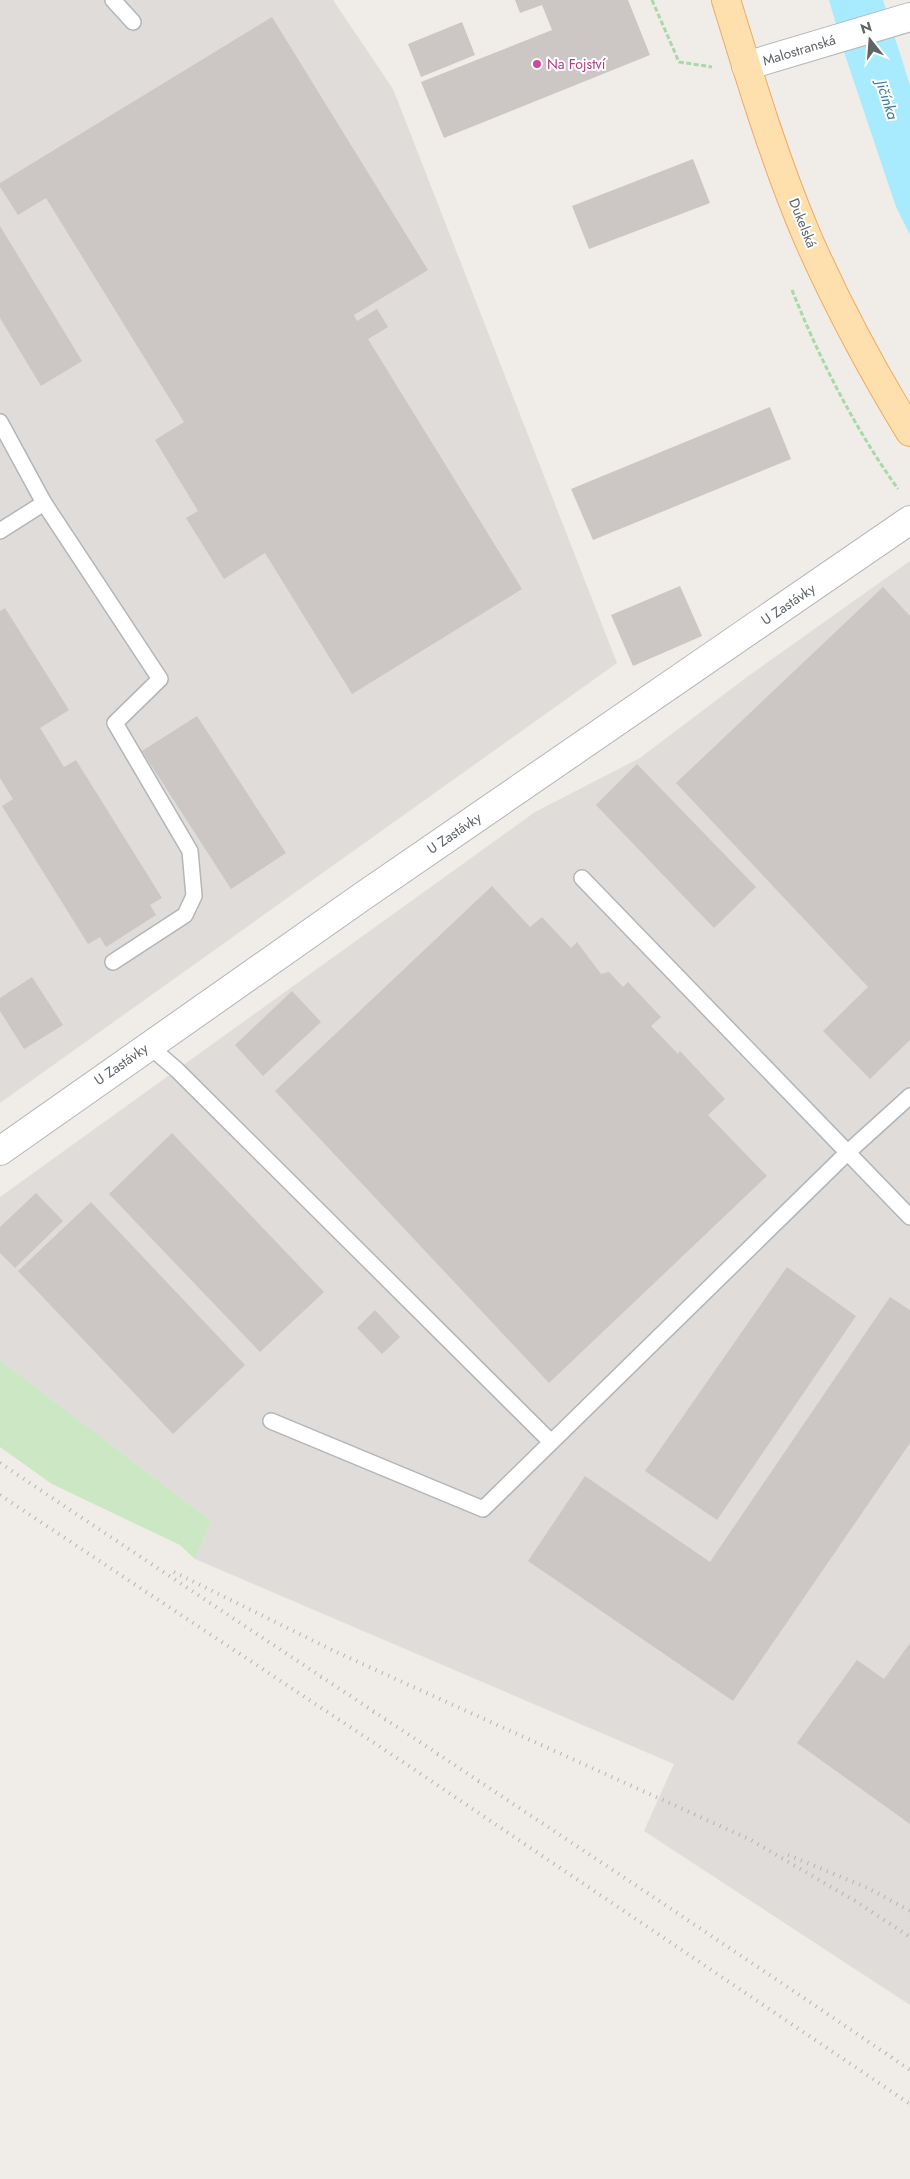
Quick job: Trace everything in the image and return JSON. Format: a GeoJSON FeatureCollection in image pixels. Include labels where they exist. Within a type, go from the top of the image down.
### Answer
{"type":"FeatureCollection","features":[{"type":"Feature","properties":{"kind":"main road","name":"Dukelská"},"geometry":{"type":"LineString","coordinates":[[726,0],[746,66],[806,232],[856,340],[910,432]]}},
{"type":"Feature","properties":{"kind":"street","name":"Malostranská"},"geometry":{"type":"LineString","coordinates":[[746,66],[910,17]]}},
{"type":"Feature","properties":{"kind":"street","name":"U Zastávky"},"geometry":{"type":"LineString","coordinates":[[0,1151],[148,1045],[910,520]]}},
{"type":"Feature","properties":{"kind":"lane"},"geometry":{"type":"LineString","coordinates":[[113,0],[133,22]]}},
{"type":"Feature","properties":{"kind":"lane"},"geometry":{"type":"LineString","coordinates":[[0,422],[44,503],[160,679],[115,723],[190,851],[194,896],[184,915],[113,962]]}},
{"type":"Feature","properties":{"kind":"lane"},"geometry":{"type":"LineString","coordinates":[[0,531],[44,503]]}},
{"type":"Feature","properties":{"kind":"lane"},"geometry":{"type":"LineString","coordinates":[[582,878],[910,1217]]}},
{"type":"Feature","properties":{"kind":"lane"},"geometry":{"type":"LineString","coordinates":[[148,1045],[177,1070],[551,1442]]}},
{"type":"Feature","properties":{"kind":"lane"},"geometry":{"type":"LineString","coordinates":[[271,1421],[483,1509],[847,1153],[910,1096]]}},
{"type":"Feature","properties":{"kind":"shaded area"},"geometry":{"type":"Polygon","coordinates":[[[0,0],[333,0],[393,89],[617,663],[0,1103],[0,0]]]}},
{"type":"Feature","properties":{"kind":"shaded area"},"geometry":{"type":"Polygon","coordinates":[[[910,561],[910,2005],[644,1831],[674,1764],[195,1559],[211,1521],[0,1360],[0,1197],[535,812],[640,758],[747,677],[910,561]]]}},
{"type":"Feature","properties":{"kind":"green space"},"geometry":{"type":"Polygon","coordinates":[[[0,1360],[211,1521],[195,1559],[180,1545],[52,1484],[0,1447],[0,1360]]]}},
{"type":"Feature","properties":{"kind":"water","name":"Jičínka"},"geometry":{"type":"Polygon","coordinates":[[[829,0],[883,0],[910,85],[910,235],[896,207],[844,52],[829,0]]]}},
{"type":"Feature","properties":{"kind":"building"},"geometry":{"type":"Polygon","coordinates":[[[515,0],[628,0],[650,55],[444,138],[421,82],[552,30],[542,5],[520,13],[515,0]]]}},
{"type":"Feature","properties":{"kind":"building"},"geometry":{"type":"Polygon","coordinates":[[[272,17],[428,270],[354,315],[357,321],[377,309],[388,327],[368,339],[522,589],[352,694],[265,553],[224,579],[186,518],[198,511],[155,440],[184,422],[46,198],[18,215],[0,187],[0,183],[272,17]]]}},
{"type":"Feature","properties":{"kind":"building"},"geometry":{"type":"Polygon","coordinates":[[[462,22],[475,55],[421,77],[408,44],[462,22]]]}},
{"type":"Feature","properties":{"kind":"building"},"geometry":{"type":"Polygon","coordinates":[[[693,159],[710,203],[589,249],[572,206],[693,159]]]}},
{"type":"Feature","properties":{"kind":"building"},"geometry":{"type":"Polygon","coordinates":[[[0,226],[82,361],[41,386],[0,318],[0,226]]]}},
{"type":"Feature","properties":{"kind":"building"},"geometry":{"type":"Polygon","coordinates":[[[770,407],[791,459],[593,540],[571,489],[770,407]]]}},
{"type":"Feature","properties":{"kind":"building"},"geometry":{"type":"Polygon","coordinates":[[[680,586],[702,636],[633,666],[611,615],[680,586]]]}},
{"type":"Feature","properties":{"kind":"building"},"geometry":{"type":"Polygon","coordinates":[[[883,587],[910,616],[910,1040],[870,1079],[823,1031],[868,987],[676,783],[883,587]]]}},
{"type":"Feature","properties":{"kind":"building"},"geometry":{"type":"Polygon","coordinates":[[[5,608],[69,710],[40,728],[64,767],[76,760],[162,898],[150,905],[156,915],[106,947],[100,937],[88,944],[2,806],[13,799],[0,778],[0,611],[5,608]]]}},
{"type":"Feature","properties":{"kind":"building"},"geometry":{"type":"Polygon","coordinates":[[[197,716],[286,853],[231,889],[142,751],[197,716]]]}},
{"type":"Feature","properties":{"kind":"building"},"geometry":{"type":"Polygon","coordinates":[[[637,764],[756,887],[714,928],[596,805],[637,764]]]}},
{"type":"Feature","properties":{"kind":"building"},"geometry":{"type":"Polygon","coordinates":[[[492,886],[530,927],[542,917],[571,948],[577,942],[601,974],[609,972],[623,987],[628,982],[661,1017],[651,1026],[678,1054],[680,1051],[725,1099],[708,1115],[767,1176],[549,1383],[275,1091],[492,886]]]}},
{"type":"Feature","properties":{"kind":"building"},"geometry":{"type":"Polygon","coordinates":[[[32,977],[63,1025],[24,1049],[0,1011],[0,998],[32,977]]]}},
{"type":"Feature","properties":{"kind":"building"},"geometry":{"type":"Polygon","coordinates":[[[292,991],[321,1022],[263,1076],[235,1045],[292,991]]]}},
{"type":"Feature","properties":{"kind":"building"},"geometry":{"type":"Polygon","coordinates":[[[172,1133],[324,1292],[260,1352],[109,1194],[172,1133]]]}},
{"type":"Feature","properties":{"kind":"building"},"geometry":{"type":"Polygon","coordinates":[[[36,1193],[63,1221],[15,1268],[0,1253],[0,1227],[36,1193]]]}},
{"type":"Feature","properties":{"kind":"building"},"geometry":{"type":"Polygon","coordinates":[[[91,1202],[245,1365],[173,1434],[18,1271],[91,1202]]]}},
{"type":"Feature","properties":{"kind":"building"},"geometry":{"type":"Polygon","coordinates":[[[787,1267],[856,1316],[717,1520],[645,1471],[787,1267]]]}},
{"type":"Feature","properties":{"kind":"building"},"geometry":{"type":"Polygon","coordinates":[[[890,1297],[910,1310],[910,1443],[733,1701],[528,1561],[585,1476],[710,1562],[890,1297]]]}},
{"type":"Feature","properties":{"kind":"building"},"geometry":{"type":"Polygon","coordinates":[[[375,1310],[400,1337],[382,1354],[357,1328],[375,1310]]]}},
{"type":"Feature","properties":{"kind":"building"},"geometry":{"type":"Polygon","coordinates":[[[910,1643],[910,1824],[797,1743],[857,1660],[884,1679],[910,1643]]]}},
{"type":"Feature","properties":{"kind":"railway"},"geometry":{"type":"LineString","coordinates":[[0,1463],[910,2070]]}},
{"type":"Feature","properties":{"kind":"railway"},"geometry":{"type":"LineString","coordinates":[[0,1495],[412,1768],[910,2104]]}},
{"type":"Feature","properties":{"kind":"railway"},"geometry":{"type":"LineString","coordinates":[[174,1572],[334,1651],[751,1840],[855,1901],[910,1937]]}},
{"type":"Feature","properties":{"kind":"railway"},"geometry":{"type":"LineString","coordinates":[[788,1855],[868,1888],[910,1911]]}},
{"type":"Feature","properties":{"kind":"place","name":"Na Fojství"},"geometry":{"type":"Point","coordinates":[537,64]}}]}
